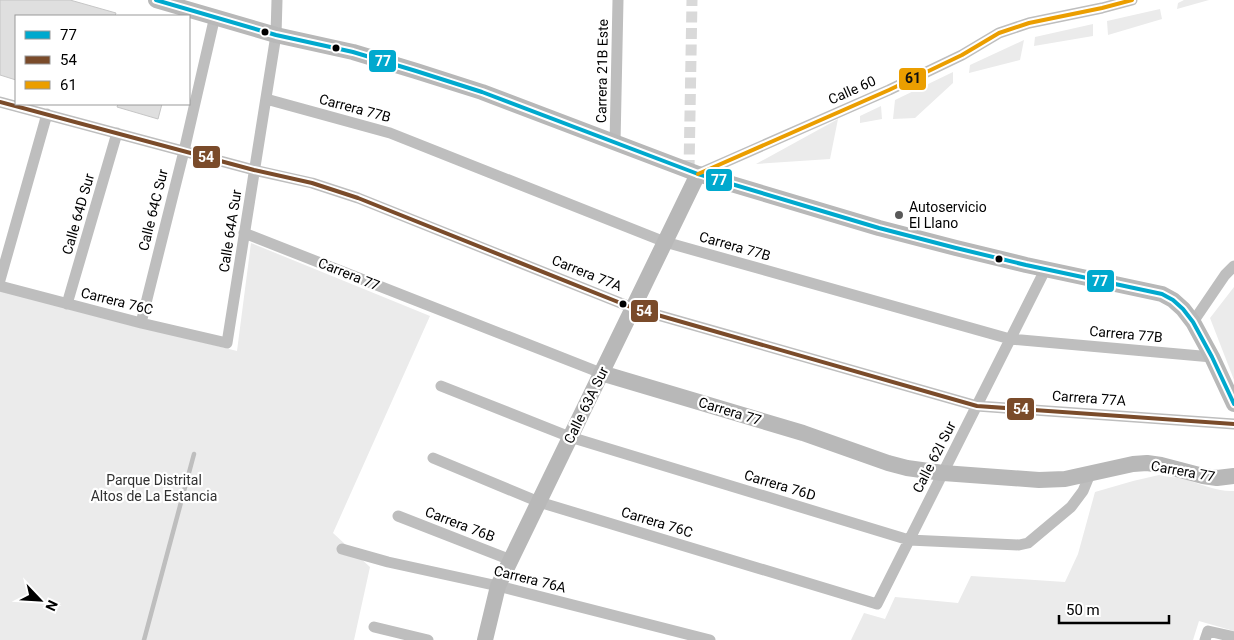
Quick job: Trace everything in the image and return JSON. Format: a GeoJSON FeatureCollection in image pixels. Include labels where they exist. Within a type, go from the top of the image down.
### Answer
{"type":"FeatureCollection","features":[{"type":"Feature","properties":{"kind":"street"},"geometry":{"type":"LineString","coordinates":[[156,0],[276,35],[352,52],[416,71],[482,92],[698,174],[879,228],[1045,270],[1162,294],[1183,308],[1194,322],[1234,404]]}},
{"type":"Feature","properties":{"kind":"street","name":"Calle 64A Sur"},"geometry":{"type":"LineString","coordinates":[[227,343],[276,35],[277,0]]}},
{"type":"Feature","properties":{"kind":"street","name":"Carrera 21B Este"},"geometry":{"type":"LineString","coordinates":[[616,143],[618,0]]}},
{"type":"Feature","properties":{"kind":"street","name":"Calle 60"},"geometry":{"type":"LineString","coordinates":[[698,174],[962,56],[999,33],[1029,23],[1132,0]]}},
{"type":"Feature","properties":{"kind":"street","name":"Calle 64C Sur"},"geometry":{"type":"LineString","coordinates":[[141,323],[215,16]]}},
{"type":"Feature","properties":{"kind":"street","name":"Carrera 77B"},"geometry":{"type":"LineString","coordinates":[[266,99],[390,133],[665,242],[1010,339],[1212,357]]}},
{"type":"Feature","properties":{"kind":"street","name":"Carrera 77A"},"geometry":{"type":"LineString","coordinates":[[0,102],[254,170],[312,183],[358,198],[633,308],[976,406],[1234,424]]}},
{"type":"Feature","properties":{"kind":"street"},"geometry":{"type":"LineString","coordinates":[[0,280],[47,114]]}},
{"type":"Feature","properties":{"kind":"street","name":"Calle 64D Sur"},"geometry":{"type":"LineString","coordinates":[[67,304],[117,133]]}},
{"type":"Feature","properties":{"kind":"street","name":"Calle 63A Sur"},"geometry":{"type":"LineString","coordinates":[[485,640],[498,586],[698,174]]}},
{"type":"Feature","properties":{"kind":"street","name":"Carrera 77"},"geometry":{"type":"LineString","coordinates":[[244,233],[601,373],[803,433],[907,468],[943,473],[1039,480],[1064,479],[1133,464],[1147,463],[1203,476],[1217,478],[1234,476]]}},
{"type":"Feature","properties":{"kind":"street"},"geometry":{"type":"LineString","coordinates":[[1194,322],[1225,275],[1234,266]]}},
{"type":"Feature","properties":{"kind":"street","name":"Calle 62I Sur"},"geometry":{"type":"LineString","coordinates":[[877,604],[1045,270]]}},
{"type":"Feature","properties":{"kind":"street","name":"Carrera 76C"},"geometry":{"type":"LineString","coordinates":[[0,286],[141,323],[227,343]]}},
{"type":"Feature","properties":{"kind":"street","name":"Carrera 76D"},"geometry":{"type":"LineString","coordinates":[[441,386],[570,437],[909,540],[1028,543],[1071,507],[1083,491],[1090,474]]}},
{"type":"Feature","properties":{"kind":"street","name":"Carrera 76C"},"geometry":{"type":"LineString","coordinates":[[433,458],[539,502],[877,604]]}},
{"type":"Feature","properties":{"kind":"street","name":"Carrera 76B"},"geometry":{"type":"LineString","coordinates":[[398,516],[511,560]]}},
{"type":"Feature","properties":{"kind":"street","name":"Carrera 76A"},"geometry":{"type":"LineString","coordinates":[[342,549],[388,562],[498,586],[710,640]]}},
{"type":"Feature","properties":{"kind":"street"},"geometry":{"type":"LineString","coordinates":[[374,627],[428,640]]}},
{"type":"Feature","properties":{"kind":"street"},"geometry":{"type":"LineString","coordinates":[[1206,635],[1234,637]]}},
{"type":"Feature","properties":{"kind":"green space"},"geometry":{"type":"Polygon","coordinates":[[[1184,0],[1209,0],[1177,9],[1178,3],[1184,0]]]}},
{"type":"Feature","properties":{"kind":"green space"},"geometry":{"type":"Polygon","coordinates":[[[1160,9],[1162,19],[1108,35],[1107,21],[1160,9]]]}},
{"type":"Feature","properties":{"kind":"green space"},"geometry":{"type":"Polygon","coordinates":[[[1093,24],[1093,36],[1034,46],[1035,37],[1093,24]]]}},
{"type":"Feature","properties":{"kind":"green space"},"geometry":{"type":"Polygon","coordinates":[[[1024,40],[1020,60],[969,73],[970,65],[1024,40]]]}},
{"type":"Feature","properties":{"kind":"green space"},"geometry":{"type":"Polygon","coordinates":[[[953,72],[953,83],[915,118],[893,119],[895,100],[953,72]]]}},
{"type":"Feature","properties":{"kind":"green space"},"geometry":{"type":"Polygon","coordinates":[[[881,106],[882,119],[860,123],[860,116],[881,106]]]}},
{"type":"Feature","properties":{"kind":"green space"},"geometry":{"type":"Polygon","coordinates":[[[838,119],[830,159],[756,164],[838,119]]]}},
{"type":"Feature","properties":{"kind":"green space","name":"Parque Distrital Altos de La Estancia"},"geometry":{"type":"Polygon","coordinates":[[[251,243],[430,316],[333,533],[370,567],[354,640],[0,640],[0,291],[237,351],[251,243]]]}},
{"type":"Feature","properties":{"kind":"green space"},"geometry":{"type":"Polygon","coordinates":[[[1234,287],[1234,380],[1210,318],[1234,287]]]}},
{"type":"Feature","properties":{"kind":"green space"},"geometry":{"type":"Polygon","coordinates":[[[1159,475],[1183,479],[1221,490],[1234,491],[1234,631],[1199,621],[1193,640],[851,640],[864,613],[885,619],[895,597],[958,603],[971,576],[1065,582],[1078,554],[1095,492],[1159,475]]]}},
{"type":"Feature","properties":{"kind":"building"},"geometry":{"type":"Polygon","coordinates":[[[0,0],[70,0],[116,13],[115,15],[15,15],[15,80],[0,75],[0,0]]]}},
{"type":"Feature","properties":{"kind":"building"},"geometry":{"type":"Polygon","coordinates":[[[118,105],[162,105],[158,119],[117,107],[118,105]]]}},
{"type":"Feature","properties":{"kind":"waterway"},"geometry":{"type":"LineString","coordinates":[[144,640],[194,454]]}},
{"type":"Feature","properties":{"kind":"tunnel"},"geometry":{"type":"LineString","coordinates":[[689,171],[692,0]]}},
{"type":"Feature","properties":{"kind":"transit line","name":"77"},"geometry":{"type":"LineString","coordinates":[[156,0],[276,35],[353,52],[416,71],[482,92],[698,174],[879,228],[1026,265],[1162,294],[1173,300],[1183,309],[1193,322],[1234,404]]}},
{"type":"Feature","properties":{"kind":"transit line","name":"61"},"geometry":{"type":"LineString","coordinates":[[698,174],[889,90],[962,55],[999,33],[1029,23],[1132,0]]}},
{"type":"Feature","properties":{"kind":"transit line","name":"54"},"geometry":{"type":"LineString","coordinates":[[0,102],[254,170],[312,183],[358,198],[633,308],[977,406],[1234,424]]}},
{"type":"Feature","properties":{"kind":"place","name":"Autoservicio El Llano"},"geometry":{"type":"Point","coordinates":[899,215]}}]}
